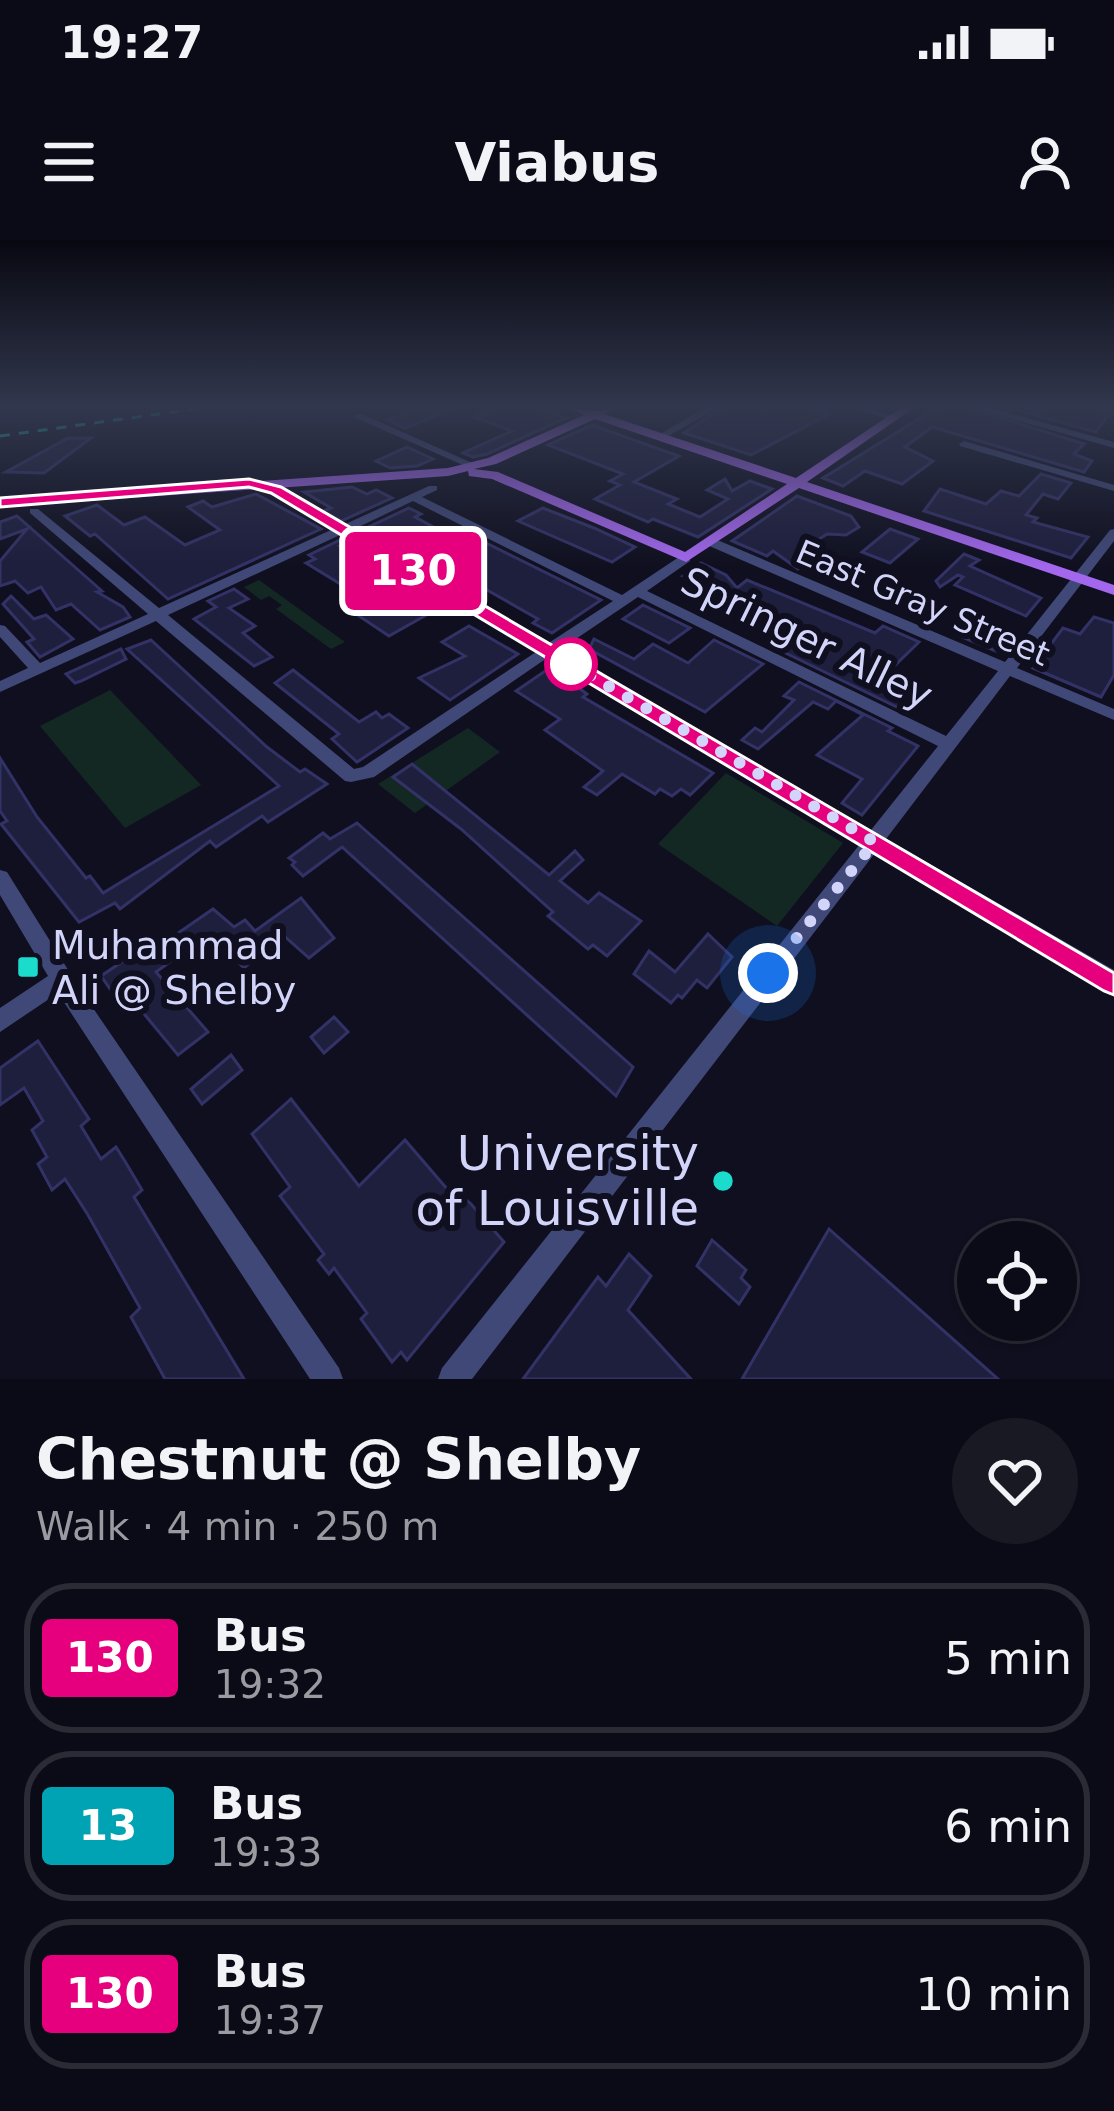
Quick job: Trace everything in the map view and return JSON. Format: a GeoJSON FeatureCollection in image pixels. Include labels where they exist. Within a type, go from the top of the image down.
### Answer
{"type":"FeatureCollection","features":[{"type":"Feature","properties":{"kind":"main road"},"geometry":{"type":"LineString","coordinates":[[0,503],[259,483],[365,480],[476,466],[490,460]]}},
{"type":"Feature","properties":{"kind":"main road"},"geometry":{"type":"LineString","coordinates":[[494,475],[491,467],[506,460]]}},
{"type":"Feature","properties":{"kind":"main road"},"geometry":{"type":"LineString","coordinates":[[728,460],[1114,590]]}},
{"type":"Feature","properties":{"kind":"main road"},"geometry":{"type":"LineString","coordinates":[[365,480],[396,483],[494,475],[686,558],[833,460]]}},
{"type":"Feature","properties":{"kind":"street"},"geometry":{"type":"LineString","coordinates":[[462,460],[476,466]]}},
{"type":"Feature","properties":{"kind":"street"},"geometry":{"type":"LineString","coordinates":[[1019,460],[1114,488]]}},
{"type":"Feature","properties":{"kind":"street"},"geometry":{"type":"LineString","coordinates":[[259,483],[1114,982]]}},
{"type":"Feature","properties":{"kind":"street"},"geometry":{"type":"LineString","coordinates":[[0,687],[434,488]]}},
{"type":"Feature","properties":{"kind":"street","name":"Springer Alley"},"geometry":{"type":"LineString","coordinates":[[413,497],[947,743]]}},
{"type":"Feature","properties":{"kind":"street"},"geometry":{"type":"LineString","coordinates":[[34,511],[345,775],[368,772],[686,558]]}},
{"type":"Feature","properties":{"kind":"street"},"geometry":{"type":"LineString","coordinates":[[453,1379],[1114,533]]}},
{"type":"Feature","properties":{"kind":"street","name":"East Gray Street"},"geometry":{"type":"LineString","coordinates":[[711,542],[1114,715]]}},
{"type":"Feature","properties":{"kind":"street"},"geometry":{"type":"LineString","coordinates":[[0,628],[38,670]]}},
{"type":"Feature","properties":{"kind":"street"},"geometry":{"type":"LineString","coordinates":[[0,878],[328,1379]]}},
{"type":"Feature","properties":{"kind":"street"},"geometry":{"type":"LineString","coordinates":[[0,1021],[62,979]]}},
{"type":"Feature","properties":{"kind":"green space"},"geometry":{"type":"Polygon","coordinates":[[[259,580],[345,642],[331,649],[276,609],[282,605],[269,596],[261,600],[244,587],[259,580]]]}},
{"type":"Feature","properties":{"kind":"green space"},"geometry":{"type":"Polygon","coordinates":[[[110,690],[201,785],[125,828],[40,726],[110,690]]]}},
{"type":"Feature","properties":{"kind":"green space"},"geometry":{"type":"Polygon","coordinates":[[[468,728],[500,752],[415,813],[378,784],[468,728]]]}},
{"type":"Feature","properties":{"kind":"green space"},"geometry":{"type":"Polygon","coordinates":[[[726,773],[843,843],[777,926],[658,844],[726,773]]]}},
{"type":"Feature","properties":{"kind":"building"},"geometry":{"type":"Polygon","coordinates":[[[28,460],[61,460],[44,473],[6,472],[28,460]]]}},
{"type":"Feature","properties":{"kind":"building"},"geometry":{"type":"Polygon","coordinates":[[[378,460],[430,460],[390,468],[378,460]]]}},
{"type":"Feature","properties":{"kind":"building"},"geometry":{"type":"Polygon","coordinates":[[[587,460],[672,460],[634,482],[677,499],[668,504],[700,517],[728,499],[707,490],[725,479],[732,491],[750,481],[772,489],[698,537],[595,499],[620,485],[610,481],[623,474],[587,460]]]}},
{"type":"Feature","properties":{"kind":"building"},"geometry":{"type":"Polygon","coordinates":[[[852,460],[933,461],[902,484],[865,471],[843,486],[823,478],[852,460]]]}},
{"type":"Feature","properties":{"kind":"building"},"geometry":{"type":"Polygon","coordinates":[[[1044,460],[1092,461],[1084,472],[1044,460]]]}},
{"type":"Feature","properties":{"kind":"building"},"geometry":{"type":"Polygon","coordinates":[[[1041,474],[1071,483],[1058,499],[1043,494],[1026,515],[1037,518],[1033,522],[1088,537],[1071,558],[924,511],[940,489],[986,504],[1001,491],[1019,496],[1041,474]]]}},
{"type":"Feature","properties":{"kind":"building"},"geometry":{"type":"Polygon","coordinates":[[[352,487],[392,498],[341,521],[323,511],[331,508],[304,492],[352,487]]]}},
{"type":"Feature","properties":{"kind":"building"},"geometry":{"type":"Polygon","coordinates":[[[256,494],[321,529],[168,599],[95,534],[90,536],[65,516],[97,505],[124,525],[145,517],[185,545],[220,530],[188,507],[203,501],[212,507],[256,494]]]}},
{"type":"Feature","properties":{"kind":"building"},"geometry":{"type":"Polygon","coordinates":[[[797,496],[851,516],[859,527],[846,535],[827,534],[802,550],[816,556],[798,569],[773,551],[767,556],[732,541],[797,496]]]}},
{"type":"Feature","properties":{"kind":"building"},"geometry":{"type":"Polygon","coordinates":[[[409,508],[421,514],[415,517],[441,531],[468,534],[601,600],[552,633],[533,623],[538,619],[473,582],[379,534],[360,531],[409,508]]]}},
{"type":"Feature","properties":{"kind":"building"},"geometry":{"type":"Polygon","coordinates":[[[543,508],[635,547],[612,562],[518,521],[543,508]]]}},
{"type":"Feature","properties":{"kind":"building"},"geometry":{"type":"Polygon","coordinates":[[[17,516],[130,617],[100,630],[71,604],[56,610],[41,587],[28,593],[15,581],[0,586],[0,561],[27,529],[0,539],[0,522],[17,516]]]}},
{"type":"Feature","properties":{"kind":"building"},"geometry":{"type":"Polygon","coordinates":[[[890,529],[918,539],[890,563],[862,552],[890,529]]]}},
{"type":"Feature","properties":{"kind":"building"},"geometry":{"type":"Polygon","coordinates":[[[340,540],[346,544],[340,546],[437,609],[389,636],[359,616],[363,614],[342,600],[355,593],[306,563],[315,559],[309,555],[340,540]]]}},
{"type":"Feature","properties":{"kind":"building"},"geometry":{"type":"Polygon","coordinates":[[[964,554],[979,560],[970,566],[1041,598],[1026,616],[955,585],[963,577],[958,575],[940,587],[936,581],[964,554]]]}},
{"type":"Feature","properties":{"kind":"building"},"geometry":{"type":"Polygon","coordinates":[[[701,563],[726,575],[737,588],[747,580],[875,633],[883,626],[919,642],[876,684],[914,705],[907,712],[767,644],[789,625],[683,576],[701,563]]]}},
{"type":"Feature","properties":{"kind":"building"},"geometry":{"type":"Polygon","coordinates":[[[234,589],[248,599],[229,608],[255,626],[243,633],[272,657],[254,666],[194,619],[216,607],[208,601],[234,589]]]}},
{"type":"Feature","properties":{"kind":"building"},"geometry":{"type":"Polygon","coordinates":[[[11,596],[34,619],[46,615],[73,639],[40,657],[27,642],[34,639],[3,604],[11,596]]]}},
{"type":"Feature","properties":{"kind":"building"},"geometry":{"type":"Polygon","coordinates":[[[643,605],[690,628],[669,643],[623,619],[643,605]]]}},
{"type":"Feature","properties":{"kind":"building"},"geometry":{"type":"Polygon","coordinates":[[[1094,617],[1114,623],[1114,675],[1101,697],[1033,668],[1063,628],[1080,634],[1094,617]]]}},
{"type":"Feature","properties":{"kind":"building"},"geometry":{"type":"Polygon","coordinates":[[[968,623],[1008,640],[998,652],[957,635],[968,623]]]}},
{"type":"Feature","properties":{"kind":"building"},"geometry":{"type":"Polygon","coordinates":[[[469,626],[518,654],[450,700],[419,678],[465,656],[442,642],[469,626]]]}},
{"type":"Feature","properties":{"kind":"building"},"geometry":{"type":"Polygon","coordinates":[[[594,639],[634,659],[653,644],[688,663],[714,640],[763,664],[705,712],[589,649],[594,639]]]}},
{"type":"Feature","properties":{"kind":"building"},"geometry":{"type":"Polygon","coordinates":[[[151,640],[267,747],[300,772],[305,769],[327,784],[268,822],[262,816],[216,847],[210,841],[120,909],[115,903],[79,922],[1,824],[7,821],[0,811],[0,758],[37,817],[103,893],[279,786],[127,649],[151,640]]]}},
{"type":"Feature","properties":{"kind":"building"},"geometry":{"type":"Polygon","coordinates":[[[121,649],[126,659],[81,681],[75,683],[66,674],[121,649]]]}},
{"type":"Feature","properties":{"kind":"building"},"geometry":{"type":"Polygon","coordinates":[[[551,667],[587,694],[583,697],[713,773],[690,795],[681,789],[672,796],[660,789],[655,794],[622,774],[597,795],[584,787],[603,771],[545,730],[560,719],[516,691],[551,667]]]}},
{"type":"Feature","properties":{"kind":"building"},"geometry":{"type":"Polygon","coordinates":[[[293,670],[359,722],[376,712],[382,718],[389,714],[408,728],[357,762],[332,739],[339,734],[275,683],[293,670]]]}},
{"type":"Feature","properties":{"kind":"building"},"geometry":{"type":"Polygon","coordinates":[[[799,682],[892,728],[888,731],[918,746],[862,815],[842,803],[862,779],[817,755],[863,715],[836,701],[828,709],[813,702],[758,749],[742,740],[755,728],[762,732],[794,700],[784,696],[799,682]]]}},
{"type":"Feature","properties":{"kind":"building"},"geometry":{"type":"Polygon","coordinates":[[[412,764],[549,875],[575,851],[583,860],[560,881],[588,903],[599,893],[641,921],[607,956],[593,945],[588,949],[461,829],[393,777],[412,764]]]}},
{"type":"Feature","properties":{"kind":"building"},"geometry":{"type":"Polygon","coordinates":[[[357,823],[633,1067],[616,1096],[342,847],[303,876],[292,865],[295,862],[289,858],[323,833],[330,839],[357,823]]]}},
{"type":"Feature","properties":{"kind":"building"},"geometry":{"type":"Polygon","coordinates":[[[301,898],[334,938],[309,958],[283,935],[244,968],[214,939],[185,960],[181,954],[156,972],[208,1032],[178,1055],[126,992],[117,999],[101,976],[153,941],[158,947],[213,909],[234,927],[245,920],[255,931],[301,898]]]}},
{"type":"Feature","properties":{"kind":"building"},"geometry":{"type":"Polygon","coordinates":[[[708,934],[732,957],[707,988],[697,980],[671,1003],[634,974],[649,951],[675,972],[708,934]]]}},
{"type":"Feature","properties":{"kind":"building"},"geometry":{"type":"Polygon","coordinates":[[[334,1017],[348,1032],[324,1053],[311,1037],[334,1017]]]}},
{"type":"Feature","properties":{"kind":"building"},"geometry":{"type":"Polygon","coordinates":[[[38,1041],[89,1119],[81,1126],[101,1159],[116,1147],[126,1163],[142,1190],[134,1197],[244,1379],[165,1379],[131,1317],[140,1308],[88,1215],[65,1179],[52,1190],[38,1164],[47,1157],[32,1130],[43,1121],[24,1088],[0,1105],[0,1068],[38,1041]]]}},
{"type":"Feature","properties":{"kind":"building"},"geometry":{"type":"Polygon","coordinates":[[[231,1055],[242,1070],[202,1104],[191,1089],[231,1055]]]}},
{"type":"Feature","properties":{"kind":"building"},"geometry":{"type":"Polygon","coordinates":[[[291,1099],[359,1186],[405,1140],[448,1190],[452,1187],[471,1204],[504,1242],[407,1360],[401,1352],[392,1362],[361,1319],[367,1313],[334,1268],[329,1274],[318,1260],[324,1254],[280,1196],[290,1187],[252,1134],[291,1099]]]}},
{"type":"Feature","properties":{"kind":"building"},"geometry":{"type":"Polygon","coordinates":[[[829,1229],[998,1379],[742,1379],[829,1229]]]}},
{"type":"Feature","properties":{"kind":"building"},"geometry":{"type":"Polygon","coordinates":[[[712,1240],[746,1270],[741,1278],[750,1287],[739,1304],[697,1266],[712,1240]]]}},
{"type":"Feature","properties":{"kind":"building"},"geometry":{"type":"Polygon","coordinates":[[[629,1254],[651,1276],[628,1310],[691,1379],[523,1379],[598,1277],[606,1286],[629,1254]]]}},
{"type":"Feature","properties":{"kind":"bus line","name":"130"},"geometry":{"type":"LineString","coordinates":[[0,503],[249,483],[276,490],[1114,982]]}},
{"type":"Feature","properties":{"kind":"place","name":"Muhammad Ali @ Shelby"},"geometry":{"type":"Point","coordinates":[28,967]}},
{"type":"Feature","properties":{"kind":"place","name":"University of Louisville"},"geometry":{"type":"Point","coordinates":[723,1181]}},
{"type":"Feature","properties":{"kind":"route"},"geometry":{"type":"LineString","coordinates":[[571,664],[562,659],[875,842],[768,973]]}}]}
